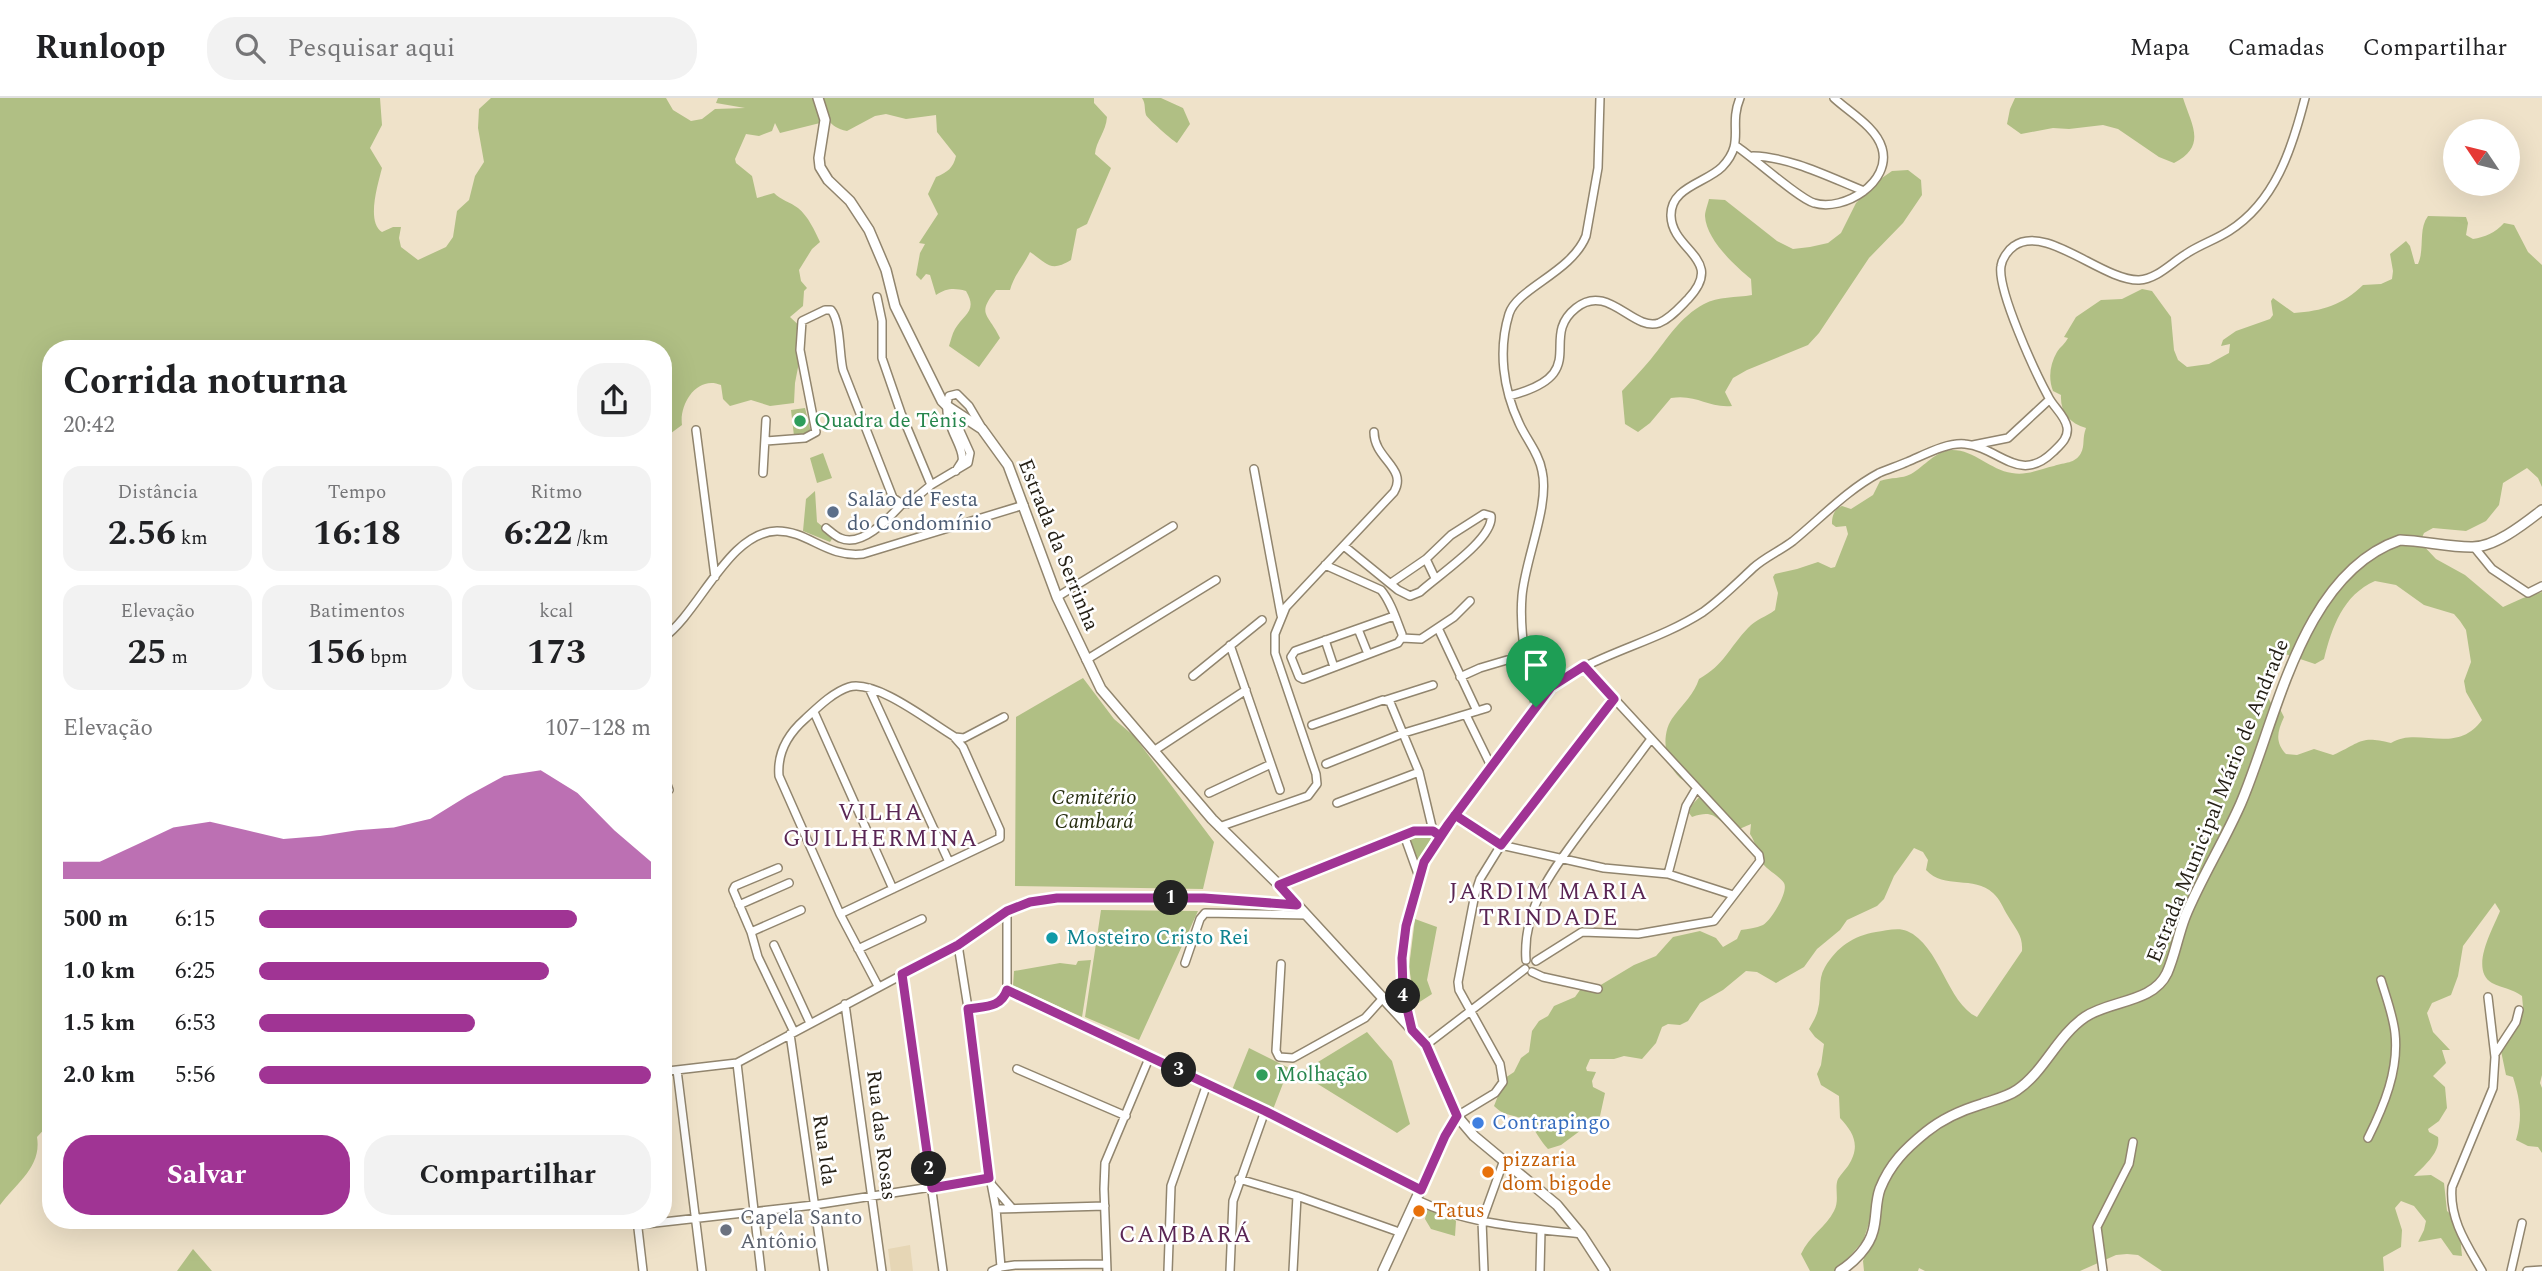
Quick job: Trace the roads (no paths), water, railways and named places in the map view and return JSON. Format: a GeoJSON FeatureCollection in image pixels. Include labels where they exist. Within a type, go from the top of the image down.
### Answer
{"type":"FeatureCollection","features":[{"type":"Feature","properties":{"kind":"street","name":"Estrada da Serrinha"},"geometry":{"type":"LineString","coordinates":[[818,98],[825,120],[820,167],[828,180],[850,201],[869,230],[886,270],[895,306],[947,406],[982,429],[1008,464],[1057,597],[1101,689],[1219,827],[1279,885],[1426,1045],[1457,1116],[1474,1136],[1557,1205],[1581,1234],[1605,1271]]}},
{"type":"Feature","properties":{"kind":"street"},"geometry":{"type":"LineString","coordinates":[[1536,707],[1527,660],[1522,597],[1544,483],[1538,458],[1519,424],[1508,396],[1503,365],[1504,334],[1510,311],[1518,299],[1574,256],[1586,236],[1598,168],[1601,98]]}},
{"type":"Feature","properties":{"kind":"street"},"geometry":{"type":"LineString","coordinates":[[1508,396],[1532,390],[1552,377],[1559,364],[1565,322],[1578,306],[1588,302],[1611,304],[1653,324],[1661,322],[1673,313],[1693,293],[1700,283],[1700,265],[1672,225],[1672,206],[1686,189],[1722,166],[1736,146],[1734,123],[1740,98]]}},
{"type":"Feature","properties":{"kind":"street"},"geometry":{"type":"LineString","coordinates":[[1736,146],[1815,204],[1839,203],[1864,191],[1881,168],[1882,148],[1877,138],[1862,122],[1834,98]]}},
{"type":"Feature","properties":{"kind":"street"},"geometry":{"type":"LineString","coordinates":[[1412,1030],[1403,991],[1402,958],[1406,926],[1419,875],[1436,834],[1455,815],[1492,768],[1551,687],[1584,666],[1665,632],[1704,611],[1755,566],[1792,542],[1853,491],[1879,474],[1958,444],[1973,446],[2024,466],[2035,465],[2046,458],[2063,442],[2067,428],[2064,419],[2049,400],[2017,329],[2003,284],[2001,267],[2009,250],[2023,241],[2033,240],[2122,277],[2138,279],[2158,273],[2188,252],[2228,231],[2258,207],[2271,191],[2283,166],[2305,98]]}},
{"type":"Feature","properties":{"kind":"street"},"geometry":{"type":"LineString","coordinates":[[1752,156],[1768,156],[1864,191]]}},
{"type":"Feature","properties":{"kind":"street"},"geometry":{"type":"LineString","coordinates":[[877,297],[882,321],[882,358],[901,413],[932,485]]}},
{"type":"Feature","properties":{"kind":"street"},"geometry":{"type":"LineString","coordinates":[[766,441],[805,439],[816,432],[800,350],[803,321],[825,310],[831,310],[837,317],[843,370],[893,498],[902,504]]}},
{"type":"Feature","properties":{"kind":"street"},"geometry":{"type":"LineString","coordinates":[[955,471],[962,461],[962,455],[948,423],[949,396],[957,394],[969,406],[982,429]]}},
{"type":"Feature","properties":{"kind":"street"},"geometry":{"type":"LineString","coordinates":[[1973,446],[2008,438],[2049,400]]}},
{"type":"Feature","properties":{"kind":"street"},"geometry":{"type":"LineString","coordinates":[[826,528],[839,538],[858,538],[881,527],[902,504],[908,503],[968,463],[970,453],[956,422],[957,418],[962,416]]}},
{"type":"Feature","properties":{"kind":"street"},"geometry":{"type":"LineString","coordinates":[[763,473],[766,420]]}},
{"type":"Feature","properties":{"kind":"street"},"geometry":{"type":"LineString","coordinates":[[696,429],[715,578]]}},
{"type":"Feature","properties":{"kind":"street"},"geometry":{"type":"LineString","coordinates":[[1219,827],[1308,796],[1317,784],[1316,774],[1275,653],[1275,634],[1286,607],[1398,486],[1396,473],[1377,449],[1374,432]]}},
{"type":"Feature","properties":{"kind":"street"},"geometry":{"type":"LineString","coordinates":[[1254,469],[1281,616]]}},
{"type":"Feature","properties":{"kind":"street"},"geometry":{"type":"LineString","coordinates":[[672,631],[693,609],[731,556],[761,533],[780,531],[806,538],[848,556],[863,554],[1024,505]]}},
{"type":"Feature","properties":{"kind":"street","name":"Estrada Municipal Mário de Andrade"},"geometry":{"type":"LineString","coordinates":[[1840,1271],[1862,1252],[1870,1239],[1879,1192],[1895,1158],[1928,1130],[1946,1119],[2018,1090],[2063,1036],[2085,1017],[2147,993],[2166,975],[2185,918],[2241,802],[2286,678],[2330,594],[2351,570],[2390,543],[2400,540],[2474,547],[2484,545],[2518,529],[2542,510]]}},
{"type":"Feature","properties":{"kind":"street"},"geometry":{"type":"LineString","coordinates":[[1345,546],[1391,583],[1405,594],[1410,596],[1420,592],[1482,539],[1492,524],[1491,516],[1484,514],[1451,535],[1426,559],[1391,583]]}},
{"type":"Feature","properties":{"kind":"street"},"geometry":{"type":"LineString","coordinates":[[1057,597],[1173,526]]}},
{"type":"Feature","properties":{"kind":"street"},"geometry":{"type":"LineString","coordinates":[[2474,547],[2492,569],[2528,593],[2542,586]]}},
{"type":"Feature","properties":{"kind":"street"},"geometry":{"type":"LineString","coordinates":[[1426,559],[1435,578]]}},
{"type":"Feature","properties":{"kind":"street"},"geometry":{"type":"LineString","coordinates":[[1325,565],[1381,590],[1402,638]]}},
{"type":"Feature","properties":{"kind":"street"},"geometry":{"type":"LineString","coordinates":[[1086,660],[1216,580]]}},
{"type":"Feature","properties":{"kind":"street"},"geometry":{"type":"LineString","coordinates":[[1402,638],[1421,639],[1454,617],[1470,601]]}},
{"type":"Feature","properties":{"kind":"street"},"geometry":{"type":"LineString","coordinates":[[1394,616],[1293,653],[1297,675],[1303,678],[1398,643],[1402,638]]}},
{"type":"Feature","properties":{"kind":"street"},"geometry":{"type":"LineString","coordinates":[[1193,676],[1262,620]]}},
{"type":"Feature","properties":{"kind":"street"},"geometry":{"type":"LineString","coordinates":[[1438,628],[1477,711]]}},
{"type":"Feature","properties":{"kind":"street"},"geometry":{"type":"LineString","coordinates":[[1358,629],[1368,654]]}},
{"type":"Feature","properties":{"kind":"street"},"geometry":{"type":"LineString","coordinates":[[1325,640],[1334,667]]}},
{"type":"Feature","properties":{"kind":"street"},"geometry":{"type":"LineString","coordinates":[[1230,645],[1280,790]]}},
{"type":"Feature","properties":{"kind":"street"},"geometry":{"type":"LineString","coordinates":[[1460,677],[1507,660]]}},
{"type":"Feature","properties":{"kind":"street"},"geometry":{"type":"LineString","coordinates":[[1526,960],[1536,961],[1582,932],[1639,934],[1708,923],[1719,916],[1760,861],[1759,855],[1584,666]]}},
{"type":"Feature","properties":{"kind":"street"},"geometry":{"type":"LineString","coordinates":[[1312,725],[1433,685]]}},
{"type":"Feature","properties":{"kind":"street"},"geometry":{"type":"LineString","coordinates":[[840,914],[996,841],[1001,835],[963,747],[955,737],[885,694],[852,686],[840,691],[793,731],[783,746],[778,765],[779,775],[840,914],[878,986]]}},
{"type":"Feature","properties":{"kind":"street"},"geometry":{"type":"LineString","coordinates":[[869,688],[949,862]]}},
{"type":"Feature","properties":{"kind":"street"},"geometry":{"type":"LineString","coordinates":[[1155,750],[1246,690]]}},
{"type":"Feature","properties":{"kind":"street"},"geometry":{"type":"LineString","coordinates":[[1383,1271],[1399,1232],[1457,1116],[1495,1093],[1503,1082],[1500,1065],[1459,990],[1458,982],[1480,879],[1501,845],[1614,699]]}},
{"type":"Feature","properties":{"kind":"street"},"geometry":{"type":"LineString","coordinates":[[1385,700],[1392,706],[1419,772],[1436,834]]}},
{"type":"Feature","properties":{"kind":"street"},"geometry":{"type":"LineString","coordinates":[[1326,764],[1404,733],[1487,708]]}},
{"type":"Feature","properties":{"kind":"street"},"geometry":{"type":"LineString","coordinates":[[814,712],[893,889]]}},
{"type":"Feature","properties":{"kind":"street"},"geometry":{"type":"LineString","coordinates":[[1466,715],[1492,768]]}},
{"type":"Feature","properties":{"kind":"street"},"geometry":{"type":"LineString","coordinates":[[955,737],[964,738],[1004,717]]}},
{"type":"Feature","properties":{"kind":"street"},"geometry":{"type":"LineString","coordinates":[[1598,989],[1528,971],[1524,963],[1525,943],[1533,908],[1551,873],[1651,739]]}},
{"type":"Feature","properties":{"kind":"street"},"geometry":{"type":"LineString","coordinates":[[1209,793],[1271,764]]}},
{"type":"Feature","properties":{"kind":"street"},"geometry":{"type":"LineString","coordinates":[[1337,803],[1419,772]]}},
{"type":"Feature","properties":{"kind":"street"},"geometry":{"type":"LineString","coordinates":[[1668,874],[1686,806],[1696,789]]}},
{"type":"Feature","properties":{"kind":"street"},"geometry":{"type":"LineString","coordinates":[[1455,815],[1501,845],[1604,868],[1668,874],[1733,895]]}},
{"type":"Feature","properties":{"kind":"street"},"geometry":{"type":"LineString","coordinates":[[1279,885],[1414,831],[1436,834]]}},
{"type":"Feature","properties":{"kind":"street"},"geometry":{"type":"LineString","coordinates":[[1404,835],[1419,875]]}},
{"type":"Feature","properties":{"kind":"street"},"geometry":{"type":"LineString","coordinates":[[778,868],[735,886],[733,892],[739,905],[789,883]]}},
{"type":"Feature","properties":{"kind":"street"},"geometry":{"type":"LineString","coordinates":[[672,1070],[737,1063],[958,945],[1007,911],[1030,902],[1057,898],[1204,898],[1297,905]]}},
{"type":"Feature","properties":{"kind":"street","name":"Rua Ida"},"geometry":{"type":"LineString","coordinates":[[739,905],[758,957],[792,1033],[824,1271]]}},
{"type":"Feature","properties":{"kind":"street"},"geometry":{"type":"LineString","coordinates":[[751,932],[801,910]]}},
{"type":"Feature","properties":{"kind":"street"},"geometry":{"type":"LineString","coordinates":[[968,1009],[997,1004],[1005,998],[1007,911]]}},
{"type":"Feature","properties":{"kind":"street"},"geometry":{"type":"LineString","coordinates":[[1185,963],[1200,919],[1205,913],[1307,915]]}},
{"type":"Feature","properties":{"kind":"street"},"geometry":{"type":"LineString","coordinates":[[858,949],[922,919]]}},
{"type":"Feature","properties":{"kind":"street"},"geometry":{"type":"LineString","coordinates":[[774,945],[810,1023]]}},
{"type":"Feature","properties":{"kind":"street"},"geometry":{"type":"LineString","coordinates":[[958,945],[996,1209],[1001,1267]]}},
{"type":"Feature","properties":{"kind":"street"},"geometry":{"type":"LineString","coordinates":[[1426,1045],[1470,1009],[1528,971],[1537,968],[1536,961]]}},
{"type":"Feature","properties":{"kind":"street"},"geometry":{"type":"LineString","coordinates":[[1281,964],[1276,1051],[1279,1057],[1293,1058],[1366,1018],[1383,998]]}},
{"type":"Feature","properties":{"kind":"street"},"geometry":{"type":"LineString","coordinates":[[902,974],[943,1271]]}},
{"type":"Feature","properties":{"kind":"street"},"geometry":{"type":"LineString","coordinates":[[2368,1138],[2386,1101],[2394,1061],[2395,1034],[2381,980]]}},
{"type":"Feature","properties":{"kind":"street"},"geometry":{"type":"LineString","coordinates":[[1007,990],[1265,1111],[1421,1190]]}},
{"type":"Feature","properties":{"kind":"street"},"geometry":{"type":"LineString","coordinates":[[2482,1271],[2461,1235],[2451,1199],[2452,1187],[2493,1088],[2495,1054],[2488,997]]}},
{"type":"Feature","properties":{"kind":"street","name":"Rua das Rosas"},"geometry":{"type":"LineString","coordinates":[[845,1003],[882,1271]]}},
{"type":"Feature","properties":{"kind":"street"},"geometry":{"type":"LineString","coordinates":[[2495,1054],[2516,1022],[2519,1010]]}},
{"type":"Feature","properties":{"kind":"street"},"geometry":{"type":"LineString","coordinates":[[992,1271],[1001,1267],[1107,1267],[1105,1163],[1150,1056]]}},
{"type":"Feature","properties":{"kind":"street"},"geometry":{"type":"LineString","coordinates":[[737,1063],[761,1271]]}},
{"type":"Feature","properties":{"kind":"street"},"geometry":{"type":"LineString","coordinates":[[1017,1069],[1126,1116]]}},
{"type":"Feature","properties":{"kind":"street"},"geometry":{"type":"LineString","coordinates":[[677,1070],[702,1271]]}},
{"type":"Feature","properties":{"kind":"street"},"geometry":{"type":"LineString","coordinates":[[1168,1271],[1171,1186],[1207,1084]]}},
{"type":"Feature","properties":{"kind":"street"},"geometry":{"type":"LineString","coordinates":[[1230,1271],[1231,1213],[1239,1179],[1265,1111]]}},
{"type":"Feature","properties":{"kind":"street"},"geometry":{"type":"LineString","coordinates":[[2103,1271],[2097,1227],[2129,1164],[2133,1142]]}},
{"type":"Feature","properties":{"kind":"street"},"geometry":{"type":"LineString","coordinates":[[1484,1271],[1482,1221],[1504,1160]]}},
{"type":"Feature","properties":{"kind":"street"},"geometry":{"type":"LineString","coordinates":[[1239,1179],[1297,1196],[1399,1232]]}},
{"type":"Feature","properties":{"kind":"street"},"geometry":{"type":"LineString","coordinates":[[672,1220],[814,1205],[991,1181]]}},
{"type":"Feature","properties":{"kind":"street"},"geometry":{"type":"LineString","coordinates":[[991,1181],[1010,1207]]}},
{"type":"Feature","properties":{"kind":"street"},"geometry":{"type":"LineString","coordinates":[[1293,1271],[1297,1196]]}},
{"type":"Feature","properties":{"kind":"street"},"geometry":{"type":"LineString","coordinates":[[1417,1200],[1433,1208],[1482,1221],[1581,1234]]}},
{"type":"Feature","properties":{"kind":"street"},"geometry":{"type":"LineString","coordinates":[[996,1209],[1105,1206]]}},
{"type":"Feature","properties":{"kind":"street"},"geometry":{"type":"LineString","coordinates":[[2511,1271],[2522,1223]]}},
{"type":"Feature","properties":{"kind":"street"},"geometry":{"type":"LineString","coordinates":[[638,1229],[643,1271]]}},
{"type":"Feature","properties":{"kind":"street"},"geometry":{"type":"LineString","coordinates":[[1540,1271],[1541,1230]]}},
{"type":"Feature","properties":{"kind":"street"},"geometry":{"type":"LineString","coordinates":[[2526,1271],[2542,1270]]}},
{"type":"Feature","properties":{"kind":"place","name":"Quadra de Tênis"},"geometry":{"type":"Point","coordinates":[800,421]}},
{"type":"Feature","properties":{"kind":"place","name":"Salão de Festa do Condomínio"},"geometry":{"type":"Point","coordinates":[833,512]}},
{"type":"Feature","properties":{"kind":"place","name":"Mosteiro Cristo Rei"},"geometry":{"type":"Point","coordinates":[1052,938]}},
{"type":"Feature","properties":{"kind":"place","name":"Molhação"},"geometry":{"type":"Point","coordinates":[1262,1075]}},
{"type":"Feature","properties":{"kind":"place","name":"Contrapingo"},"geometry":{"type":"Point","coordinates":[1478,1123]}},
{"type":"Feature","properties":{"kind":"place","name":"pizzaria dom bigode"},"geometry":{"type":"Point","coordinates":[1488,1172]}},
{"type":"Feature","properties":{"kind":"place","name":"Tatus"},"geometry":{"type":"Point","coordinates":[1419,1211]}},
{"type":"Feature","properties":{"kind":"place","name":"Capela Santo Antônio"},"geometry":{"type":"Point","coordinates":[726,1230]}},
{"type":"Feature","properties":{"kind":"district","name":"VILHA GUILHERMINA"},"geometry":{"type":"Point","coordinates":[881,826]}},
{"type":"Feature","properties":{"kind":"district","name":"JARDIM MARIA TRINDADE"},"geometry":{"type":"Point","coordinates":[1549,905]}},
{"type":"Feature","properties":{"kind":"district","name":"CAMBARÁ"},"geometry":{"type":"Point","coordinates":[1186,1235]}},
{"type":"Feature","properties":{"kind":"park label","name":"Cemitério Cambará"},"geometry":{"type":"Point","coordinates":[1094,810]}}]}
